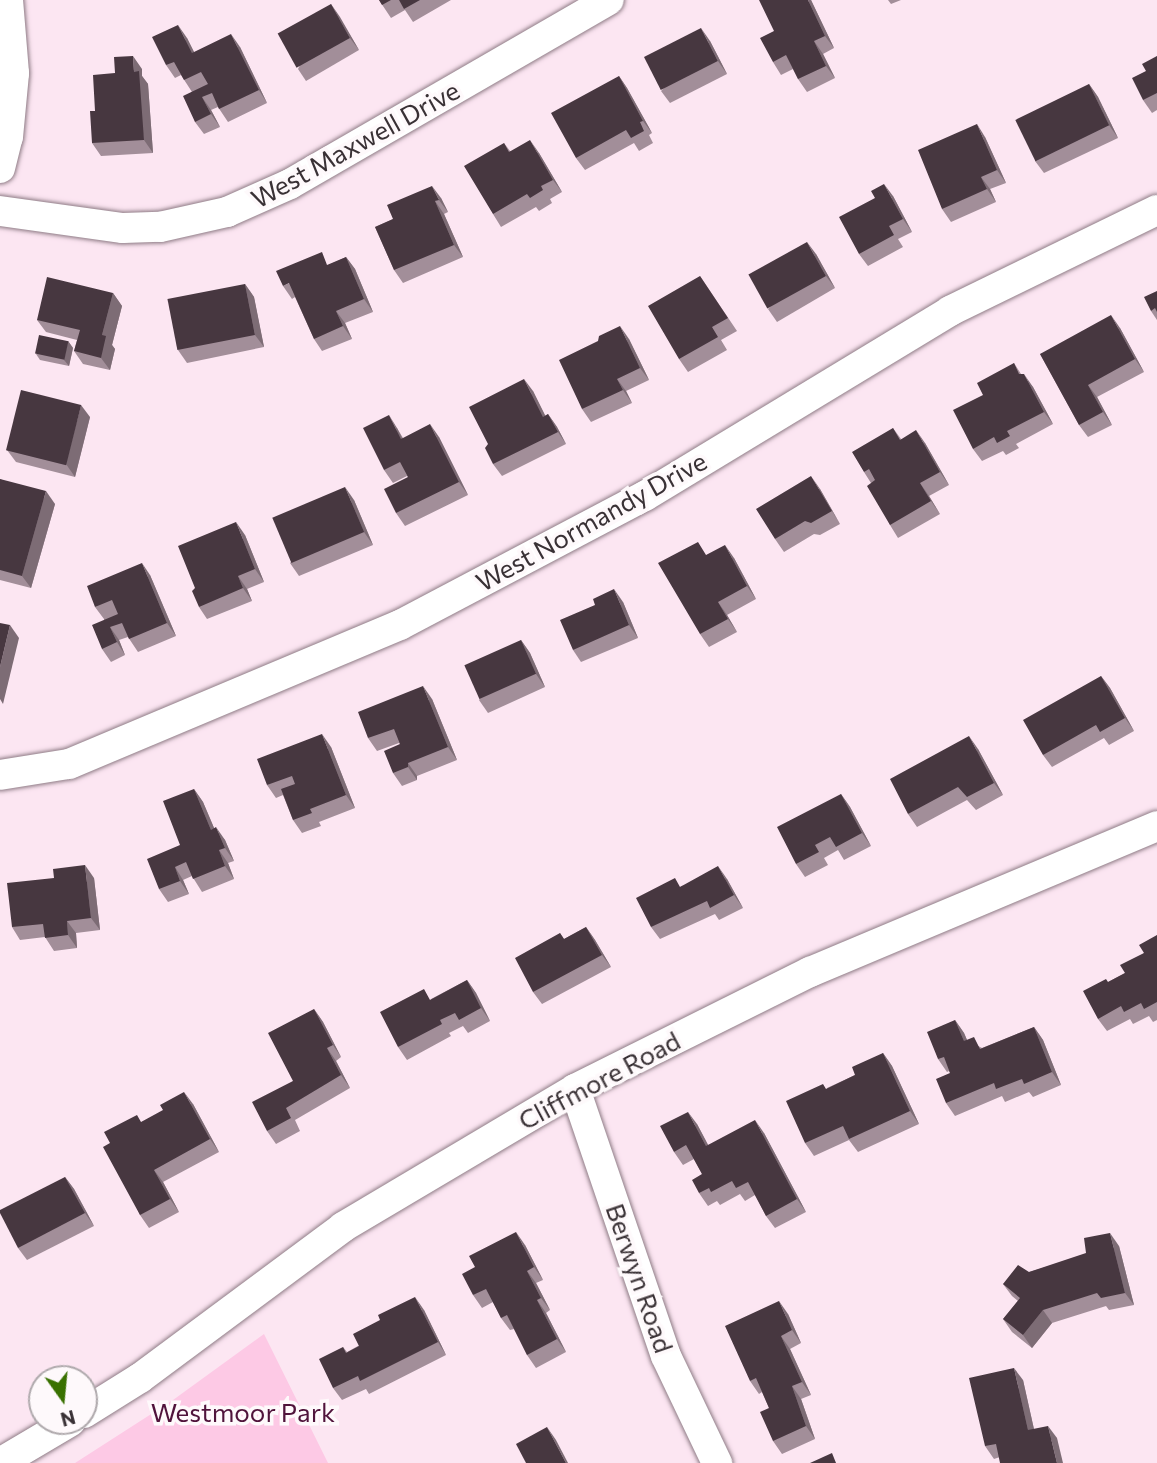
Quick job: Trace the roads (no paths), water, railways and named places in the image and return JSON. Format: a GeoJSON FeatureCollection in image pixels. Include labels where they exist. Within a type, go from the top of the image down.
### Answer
{"type":"FeatureCollection","features":[{"type":"Feature","properties":{"kind":"street"},"geometry":{"type":"LineString","coordinates":[[0,169],[8,137],[13,73],[8,0]]}},
{"type":"Feature","properties":{"kind":"street","name":"West Maxwell Drive"},"geometry":{"type":"LineString","coordinates":[[0,211],[123,228],[160,227],[227,212],[290,184],[609,0]]}},
{"type":"Feature","properties":{"kind":"street","name":"West Normandy Drive"},"geometry":{"type":"LineString","coordinates":[[0,775],[69,764],[400,625],[645,496],[950,311],[1157,210]]}},
{"type":"Feature","properties":{"kind":"street","name":"Cliffmore Road"},"geometry":{"type":"LineString","coordinates":[[98,1404],[140,1378],[343,1227],[575,1089],[810,972],[1157,826]]}},
{"type":"Feature","properties":{"kind":"street","name":"Berwyn Road"},"geometry":{"type":"LineString","coordinates":[[575,1089],[666,1356],[717,1463]]}},
{"type":"Feature","properties":{"kind":"street"},"geometry":{"type":"LineString","coordinates":[[0,1463],[47,1435]]}},
{"type":"Feature","properties":{"kind":"park label","name":"Westmoor Park"},"geometry":{"type":"Point","coordinates":[243,1412]}}]}
